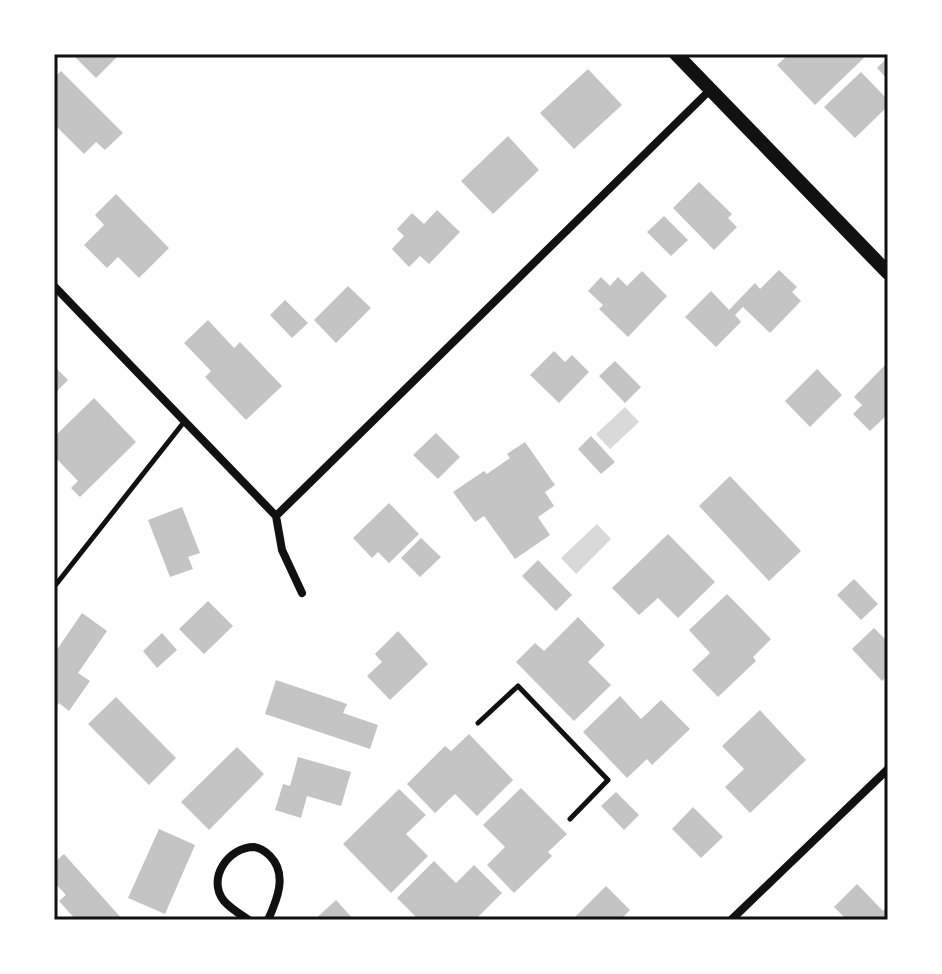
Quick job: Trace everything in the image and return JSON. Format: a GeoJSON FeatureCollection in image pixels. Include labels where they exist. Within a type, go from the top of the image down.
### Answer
{"type":"FeatureCollection","features":[{"type":"Feature","properties":{"kind":"street"},"geometry":{"type":"LineString","coordinates":[[676,54],[888,273]]}},
{"type":"Feature","properties":{"kind":"street"},"geometry":{"type":"LineString","coordinates":[[276,516],[710,90]]}},
{"type":"Feature","properties":{"kind":"street"},"geometry":{"type":"LineString","coordinates":[[54,286],[276,516],[282,550],[302,593]]}},
{"type":"Feature","properties":{"kind":"street"},"geometry":{"type":"LineString","coordinates":[[731,920],[888,769]]}},
{"type":"Feature","properties":{"kind":"street"},"geometry":{"type":"LineString","coordinates":[[249,920],[224,900],[216,880],[229,858],[251,847],[263,849],[280,872],[277,900],[268,920]]}},
{"type":"Feature","properties":{"kind":"lane"},"geometry":{"type":"LineString","coordinates":[[54,587],[185,421]]}},
{"type":"Feature","properties":{"kind":"lane"},"geometry":{"type":"LineString","coordinates":[[478,723],[518,686],[608,780],[570,819]]}},
{"type":"Feature","properties":{"kind":"shaded area"},"geometry":{"type":"Polygon","coordinates":[[[625,407],[639,422],[610,449],[596,434],[625,407]]]}},
{"type":"Feature","properties":{"kind":"shaded area"},"geometry":{"type":"Polygon","coordinates":[[[597,524],[611,539],[576,574],[561,558],[597,524]]]}},
{"type":"Feature","properties":{"kind":"building"},"geometry":{"type":"Polygon","coordinates":[[[72,54],[120,54],[96,78],[72,54]]]}},
{"type":"Feature","properties":{"kind":"building"},"geometry":{"type":"Polygon","coordinates":[[[789,54],[868,54],[815,105],[777,65],[789,54]]]}},
{"type":"Feature","properties":{"kind":"building"},"geometry":{"type":"Polygon","coordinates":[[[888,57],[888,80],[877,68],[888,57]]]}},
{"type":"Feature","properties":{"kind":"building"},"geometry":{"type":"Polygon","coordinates":[[[588,69],[622,105],[574,149],[540,113],[588,69]]]}},
{"type":"Feature","properties":{"kind":"building"},"geometry":{"type":"Polygon","coordinates":[[[61,71],[123,133],[105,150],[96,142],[84,154],[54,124],[54,77],[61,71]]]}},
{"type":"Feature","properties":{"kind":"building"},"geometry":{"type":"Polygon","coordinates":[[[861,72],[888,100],[888,106],[855,138],[824,107],[861,72]]]}},
{"type":"Feature","properties":{"kind":"building"},"geometry":{"type":"Polygon","coordinates":[[[508,136],[539,170],[493,214],[461,181],[508,136]]]}},
{"type":"Feature","properties":{"kind":"building"},"geometry":{"type":"Polygon","coordinates":[[[699,182],[732,214],[728,218],[737,227],[714,250],[673,208],[699,182]]]}},
{"type":"Feature","properties":{"kind":"building"},"geometry":{"type":"Polygon","coordinates":[[[116,194],[169,248],[139,278],[118,257],[107,268],[84,245],[104,225],[95,215],[116,194]]]}},
{"type":"Feature","properties":{"kind":"building"},"geometry":{"type":"Polygon","coordinates":[[[437,210],[460,232],[429,264],[420,256],[409,267],[392,249],[404,236],[397,229],[412,213],[424,224],[437,210]]]}},
{"type":"Feature","properties":{"kind":"building"},"geometry":{"type":"Polygon","coordinates":[[[664,216],[688,240],[671,256],[647,232],[664,216]]]}},
{"type":"Feature","properties":{"kind":"building"},"geometry":{"type":"Polygon","coordinates":[[[779,270],[797,287],[792,292],[801,301],[770,333],[743,307],[735,315],[741,322],[716,347],[685,317],[711,291],[729,310],[755,283],[760,289],[779,270]]]}},
{"type":"Feature","properties":{"kind":"building"},"geometry":{"type":"Polygon","coordinates":[[[642,271],[667,296],[628,337],[599,309],[603,305],[588,291],[601,277],[610,286],[618,277],[627,286],[642,271]]]}},
{"type":"Feature","properties":{"kind":"building"},"geometry":{"type":"Polygon","coordinates":[[[348,286],[371,308],[336,343],[314,320],[348,286]]]}},
{"type":"Feature","properties":{"kind":"building"},"geometry":{"type":"Polygon","coordinates":[[[285,300],[308,323],[292,338],[270,315],[285,300]]]}},
{"type":"Feature","properties":{"kind":"building"},"geometry":{"type":"Polygon","coordinates":[[[208,320],[234,348],[240,342],[282,386],[246,420],[205,377],[211,371],[184,343],[208,320]]]}},
{"type":"Feature","properties":{"kind":"building"},"geometry":{"type":"Polygon","coordinates":[[[554,351],[565,362],[572,355],[589,372],[559,403],[530,375],[554,351]]]}},
{"type":"Feature","properties":{"kind":"building"},"geometry":{"type":"Polygon","coordinates":[[[615,361],[641,387],[625,403],[599,376],[615,361]]]}},
{"type":"Feature","properties":{"kind":"building"},"geometry":{"type":"Polygon","coordinates":[[[885,365],[888,368],[888,414],[870,431],[853,414],[862,405],[854,397],[885,365]]]}},
{"type":"Feature","properties":{"kind":"building"},"geometry":{"type":"Polygon","coordinates":[[[54,366],[68,380],[54,394],[54,366]]]}},
{"type":"Feature","properties":{"kind":"building"},"geometry":{"type":"Polygon","coordinates":[[[817,369],[842,395],[810,427],[785,401],[817,369]]]}},
{"type":"Feature","properties":{"kind":"building"},"geometry":{"type":"Polygon","coordinates":[[[94,398],[136,442],[80,497],[71,488],[78,481],[54,456],[54,437],[94,398]]]}},
{"type":"Feature","properties":{"kind":"building"},"geometry":{"type":"Polygon","coordinates":[[[436,433],[460,457],[438,479],[413,455],[436,433]]]}},
{"type":"Feature","properties":{"kind":"building"},"geometry":{"type":"Polygon","coordinates":[[[591,436],[615,462],[601,474],[578,449],[591,436]]]}},
{"type":"Feature","properties":{"kind":"building"},"geometry":{"type":"Polygon","coordinates":[[[525,442],[555,485],[545,492],[554,506],[538,517],[550,535],[515,559],[484,516],[475,522],[453,492],[484,471],[487,474],[510,458],[507,454],[525,442]]]}},
{"type":"Feature","properties":{"kind":"building"},"geometry":{"type":"Polygon","coordinates":[[[730,476],[801,551],[769,581],[699,506],[730,476]]]}},
{"type":"Feature","properties":{"kind":"building"},"geometry":{"type":"Polygon","coordinates":[[[389,503],[419,534],[389,563],[378,552],[372,558],[353,538],[389,503]]]}},
{"type":"Feature","properties":{"kind":"building"},"geometry":{"type":"Polygon","coordinates":[[[182,507],[200,553],[188,557],[193,569],[170,577],[148,520],[182,507]]]}},
{"type":"Feature","properties":{"kind":"building"},"geometry":{"type":"Polygon","coordinates":[[[668,534],[715,582],[678,618],[658,598],[639,615],[612,588],[668,534]]]}},
{"type":"Feature","properties":{"kind":"building"},"geometry":{"type":"Polygon","coordinates":[[[421,538],[441,557],[420,577],[401,558],[421,538]]]}},
{"type":"Feature","properties":{"kind":"building"},"geometry":{"type":"Polygon","coordinates":[[[538,560],[572,595],[556,611],[522,576],[538,560]]]}},
{"type":"Feature","properties":{"kind":"building"},"geometry":{"type":"Polygon","coordinates":[[[854,579],[878,604],[861,620],[837,595],[854,579]]]}},
{"type":"Feature","properties":{"kind":"building"},"geometry":{"type":"Polygon","coordinates":[[[727,594],[771,639],[753,657],[756,661],[718,697],[692,670],[710,653],[689,630],[727,594]]]}},
{"type":"Feature","properties":{"kind":"building"},"geometry":{"type":"Polygon","coordinates":[[[208,601],[233,626],[204,654],[179,629],[208,601]]]}},
{"type":"Feature","properties":{"kind":"building"},"geometry":{"type":"Polygon","coordinates":[[[82,613],[107,631],[78,673],[90,681],[69,711],[59,703],[54,710],[54,654],[82,613]]]}},
{"type":"Feature","properties":{"kind":"building"},"geometry":{"type":"Polygon","coordinates":[[[578,617],[605,645],[588,662],[611,685],[574,721],[516,662],[535,643],[544,651],[578,617]]]}},
{"type":"Feature","properties":{"kind":"building"},"geometry":{"type":"Polygon","coordinates":[[[874,628],[888,642],[888,675],[882,681],[852,649],[874,628]]]}},
{"type":"Feature","properties":{"kind":"building"},"geometry":{"type":"Polygon","coordinates":[[[398,631],[428,664],[390,700],[367,676],[382,662],[375,654],[398,631]]]}},
{"type":"Feature","properties":{"kind":"building"},"geometry":{"type":"Polygon","coordinates":[[[162,633],[177,650],[157,668],[143,651],[162,633]]]}},
{"type":"Feature","properties":{"kind":"building"},"geometry":{"type":"Polygon","coordinates":[[[276,680],[347,704],[343,713],[378,725],[370,749],[265,714],[276,680]]]}},
{"type":"Feature","properties":{"kind":"building"},"geometry":{"type":"Polygon","coordinates":[[[620,696],[641,719],[661,700],[690,729],[652,765],[647,759],[627,778],[583,732],[620,696]]]}},
{"type":"Feature","properties":{"kind":"building"},"geometry":{"type":"Polygon","coordinates":[[[116,697],[176,758],[149,785],[88,724],[116,697]]]}},
{"type":"Feature","properties":{"kind":"building"},"geometry":{"type":"Polygon","coordinates":[[[760,710],[806,760],[750,813],[725,787],[744,769],[722,746],[760,710]]]}},
{"type":"Feature","properties":{"kind":"building"},"geometry":{"type":"Polygon","coordinates":[[[469,734],[513,780],[477,816],[455,794],[435,813],[407,784],[445,746],[451,751],[469,734]]]}},
{"type":"Feature","properties":{"kind":"building"},"geometry":{"type":"Polygon","coordinates":[[[237,747],[264,774],[209,830],[181,802],[237,747]]]}},
{"type":"Feature","properties":{"kind":"building"},"geometry":{"type":"Polygon","coordinates":[[[298,757],[351,772],[341,806],[307,796],[301,818],[275,810],[283,784],[290,786],[298,757]]]}},
{"type":"Feature","properties":{"kind":"building"},"geometry":{"type":"Polygon","coordinates":[[[521,788],[567,834],[548,852],[552,856],[514,893],[487,865],[505,847],[483,825],[521,788]]]}},
{"type":"Feature","properties":{"kind":"building"},"geometry":{"type":"Polygon","coordinates":[[[399,789],[426,815],[406,834],[428,856],[391,893],[343,844],[399,789]]]}},
{"type":"Feature","properties":{"kind":"building"},"geometry":{"type":"Polygon","coordinates":[[[616,792],[639,815],[624,830],[601,806],[616,792]]]}},
{"type":"Feature","properties":{"kind":"building"},"geometry":{"type":"Polygon","coordinates":[[[693,807],[723,837],[701,858],[672,829],[693,807]]]}},
{"type":"Feature","properties":{"kind":"building"},"geometry":{"type":"Polygon","coordinates":[[[159,829],[195,845],[165,914],[128,898],[159,829]]]}},
{"type":"Feature","properties":{"kind":"building"},"geometry":{"type":"Polygon","coordinates":[[[64,854],[123,920],[76,920],[59,901],[66,895],[54,882],[54,863],[64,854]]]}},
{"type":"Feature","properties":{"kind":"building"},"geometry":{"type":"Polygon","coordinates":[[[434,861],[456,883],[474,865],[502,893],[475,920],[419,920],[397,898],[434,861]]]}},
{"type":"Feature","properties":{"kind":"building"},"geometry":{"type":"Polygon","coordinates":[[[857,884],[883,911],[888,906],[888,920],[847,920],[834,907],[857,884]]]}},
{"type":"Feature","properties":{"kind":"building"},"geometry":{"type":"Polygon","coordinates":[[[606,886],[630,910],[620,920],[572,920],[606,886]]]}},
{"type":"Feature","properties":{"kind":"building"},"geometry":{"type":"Polygon","coordinates":[[[336,900],[354,920],[314,920],[336,900]]]}}]}
